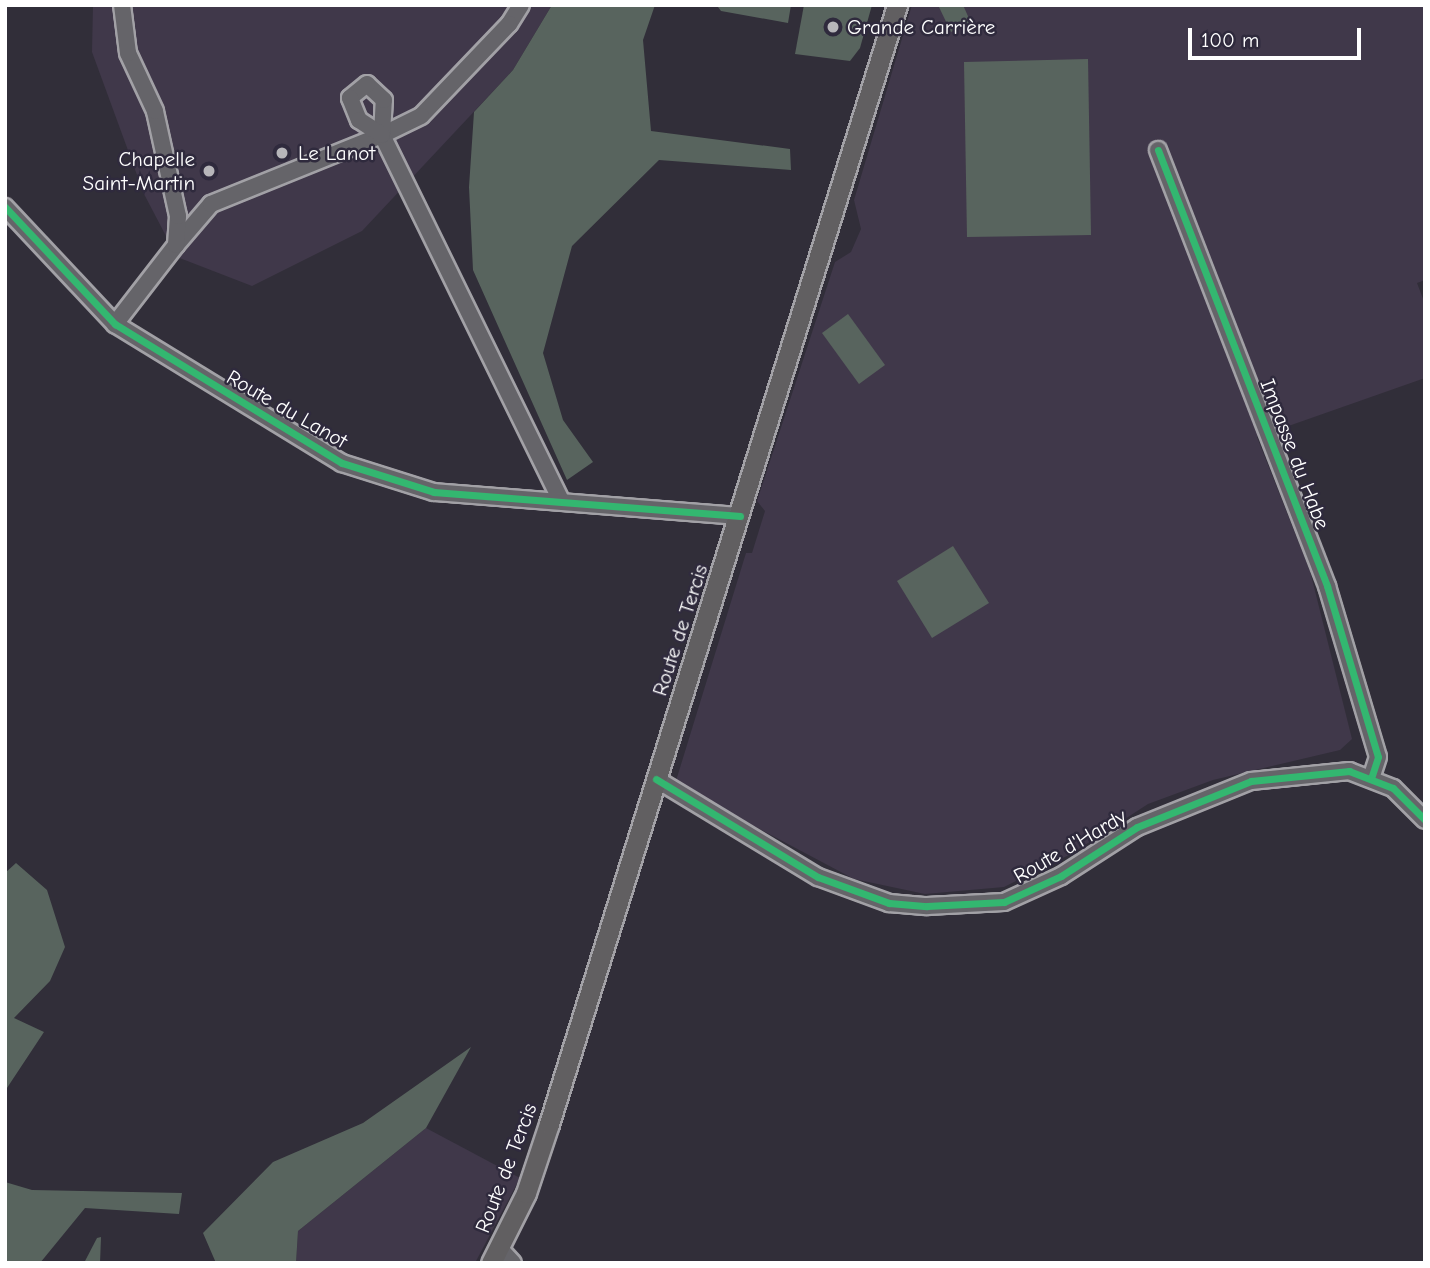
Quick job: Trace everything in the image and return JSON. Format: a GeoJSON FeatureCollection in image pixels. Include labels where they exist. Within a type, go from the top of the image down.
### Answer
{"type":"FeatureCollection","features":[{"type":"Feature","properties":{"kind":"main road","name":"Route de Tercis"},"geometry":{"type":"LineString","coordinates":[[501,1258],[536,1164],[897,5]]}},
{"type":"Feature","properties":{"kind":"street"},"geometry":{"type":"LineString","coordinates":[[122,5],[128,53],[155,111],[178,216],[176,245]]}},
{"type":"Feature","properties":{"kind":"street"},"geometry":{"type":"LineString","coordinates":[[115,324],[211,204],[382,135],[421,116],[509,24],[521,5]]}},
{"type":"Feature","properties":{"kind":"street"},"geometry":{"type":"LineString","coordinates":[[382,135],[560,499]]}},
{"type":"Feature","properties":{"kind":"street","name":"Impasse du Habe"},"geometry":{"type":"LineString","coordinates":[[1158,150],[1327,586],[1378,757],[1371,776]]}},
{"type":"Feature","properties":{"kind":"street","name":"Route du Lanot"},"geometry":{"type":"LineString","coordinates":[[5,207],[115,324],[342,463],[434,492],[560,499],[740,516]]}},
{"type":"Feature","properties":{"kind":"street","name":"Route d'Hardy"},"geometry":{"type":"LineString","coordinates":[[656,779],[818,877],[889,903],[952,906],[1004,902],[1061,876],[1137,827],[1251,781],[1328,771],[1371,776],[1393,788],[1425,820]]}},
{"type":"Feature","properties":{"kind":"shaded area","name":"Le Lanot"},"geometry":{"type":"Polygon","coordinates":[[[93,5],[552,5],[513,70],[362,231],[252,286],[177,257],[144,194],[92,52],[93,5]]]}},
{"type":"Feature","properties":{"kind":"shaded area"},"geometry":{"type":"Polygon","coordinates":[[[552,5],[655,5],[643,40],[651,131],[790,149],[791,170],[659,160],[572,246],[543,353],[563,420],[593,462],[567,480],[473,270],[469,187],[474,112],[513,70],[552,5]]]}},
{"type":"Feature","properties":{"kind":"shaded area"},"geometry":{"type":"Polygon","coordinates":[[[791,5],[788,23],[721,11],[718,7],[791,5]]]}},
{"type":"Feature","properties":{"kind":"shaded area","name":"Grande Carrière"},"geometry":{"type":"Polygon","coordinates":[[[804,5],[872,5],[860,48],[850,61],[795,54],[804,5]]]}},
{"type":"Feature","properties":{"kind":"shaded area"},"geometry":{"type":"Polygon","coordinates":[[[912,5],[1425,5],[1425,280],[1417,283],[1425,304],[1425,378],[1257,437],[1310,571],[1352,739],[1340,750],[1213,780],[1148,804],[1071,854],[1004,887],[925,894],[854,879],[675,784],[746,553],[752,553],[765,511],[757,501],[835,262],[851,252],[861,229],[854,200],[912,5]]]}},
{"type":"Feature","properties":{"kind":"shaded area"},"geometry":{"type":"Polygon","coordinates":[[[938,5],[963,5],[971,23],[951,32],[938,5]]]}},
{"type":"Feature","properties":{"kind":"shaded area"},"geometry":{"type":"Polygon","coordinates":[[[1088,59],[1091,235],[967,237],[964,62],[1088,59]]]}},
{"type":"Feature","properties":{"kind":"shaded area"},"geometry":{"type":"Polygon","coordinates":[[[848,314],[885,365],[859,384],[822,333],[848,314]]]}},
{"type":"Feature","properties":{"kind":"shaded area"},"geometry":{"type":"Polygon","coordinates":[[[953,546],[989,603],[932,638],[897,581],[953,546]]]}},
{"type":"Feature","properties":{"kind":"shaded area"},"geometry":{"type":"Polygon","coordinates":[[[16,863],[47,890],[65,947],[50,981],[14,1018],[44,1032],[5,1091],[5,873],[16,863]]]}},
{"type":"Feature","properties":{"kind":"shaded area"},"geometry":{"type":"Polygon","coordinates":[[[471,1047],[426,1128],[298,1231],[296,1263],[216,1263],[203,1233],[273,1162],[363,1123],[471,1047]]]}},
{"type":"Feature","properties":{"kind":"shaded area"},"geometry":{"type":"Polygon","coordinates":[[[426,1128],[520,1178],[475,1263],[296,1263],[298,1231],[426,1128]]]}},
{"type":"Feature","properties":{"kind":"shaded area"},"geometry":{"type":"Polygon","coordinates":[[[5,1182],[32,1190],[182,1193],[179,1214],[85,1208],[40,1263],[5,1263],[5,1182]]]}},
{"type":"Feature","properties":{"kind":"shaded area"},"geometry":{"type":"Polygon","coordinates":[[[101,1237],[100,1263],[84,1263],[97,1238],[101,1237]]]}},
{"type":"Feature","properties":{"kind":"cycle path"},"geometry":{"type":"LineString","coordinates":[[1158,150],[1327,586],[1378,757],[1372,776]]}},
{"type":"Feature","properties":{"kind":"cycle path"},"geometry":{"type":"LineString","coordinates":[[5,207],[115,324],[342,463],[434,492],[740,516]]}},
{"type":"Feature","properties":{"kind":"cycle path"},"geometry":{"type":"LineString","coordinates":[[656,779],[818,877],[889,903],[927,906],[1004,902],[1061,876],[1137,827],[1251,781],[1349,771],[1393,788],[1425,820]]}},
{"type":"Feature","properties":{"kind":"place","name":"Grande Carrière"},"geometry":{"type":"Point","coordinates":[833,27]}},
{"type":"Feature","properties":{"kind":"place","name":"Le Lanot"},"geometry":{"type":"Point","coordinates":[282,153]}},
{"type":"Feature","properties":{"kind":"place","name":"Chapelle Saint-Martin"},"geometry":{"type":"Point","coordinates":[209,171]}}]}
